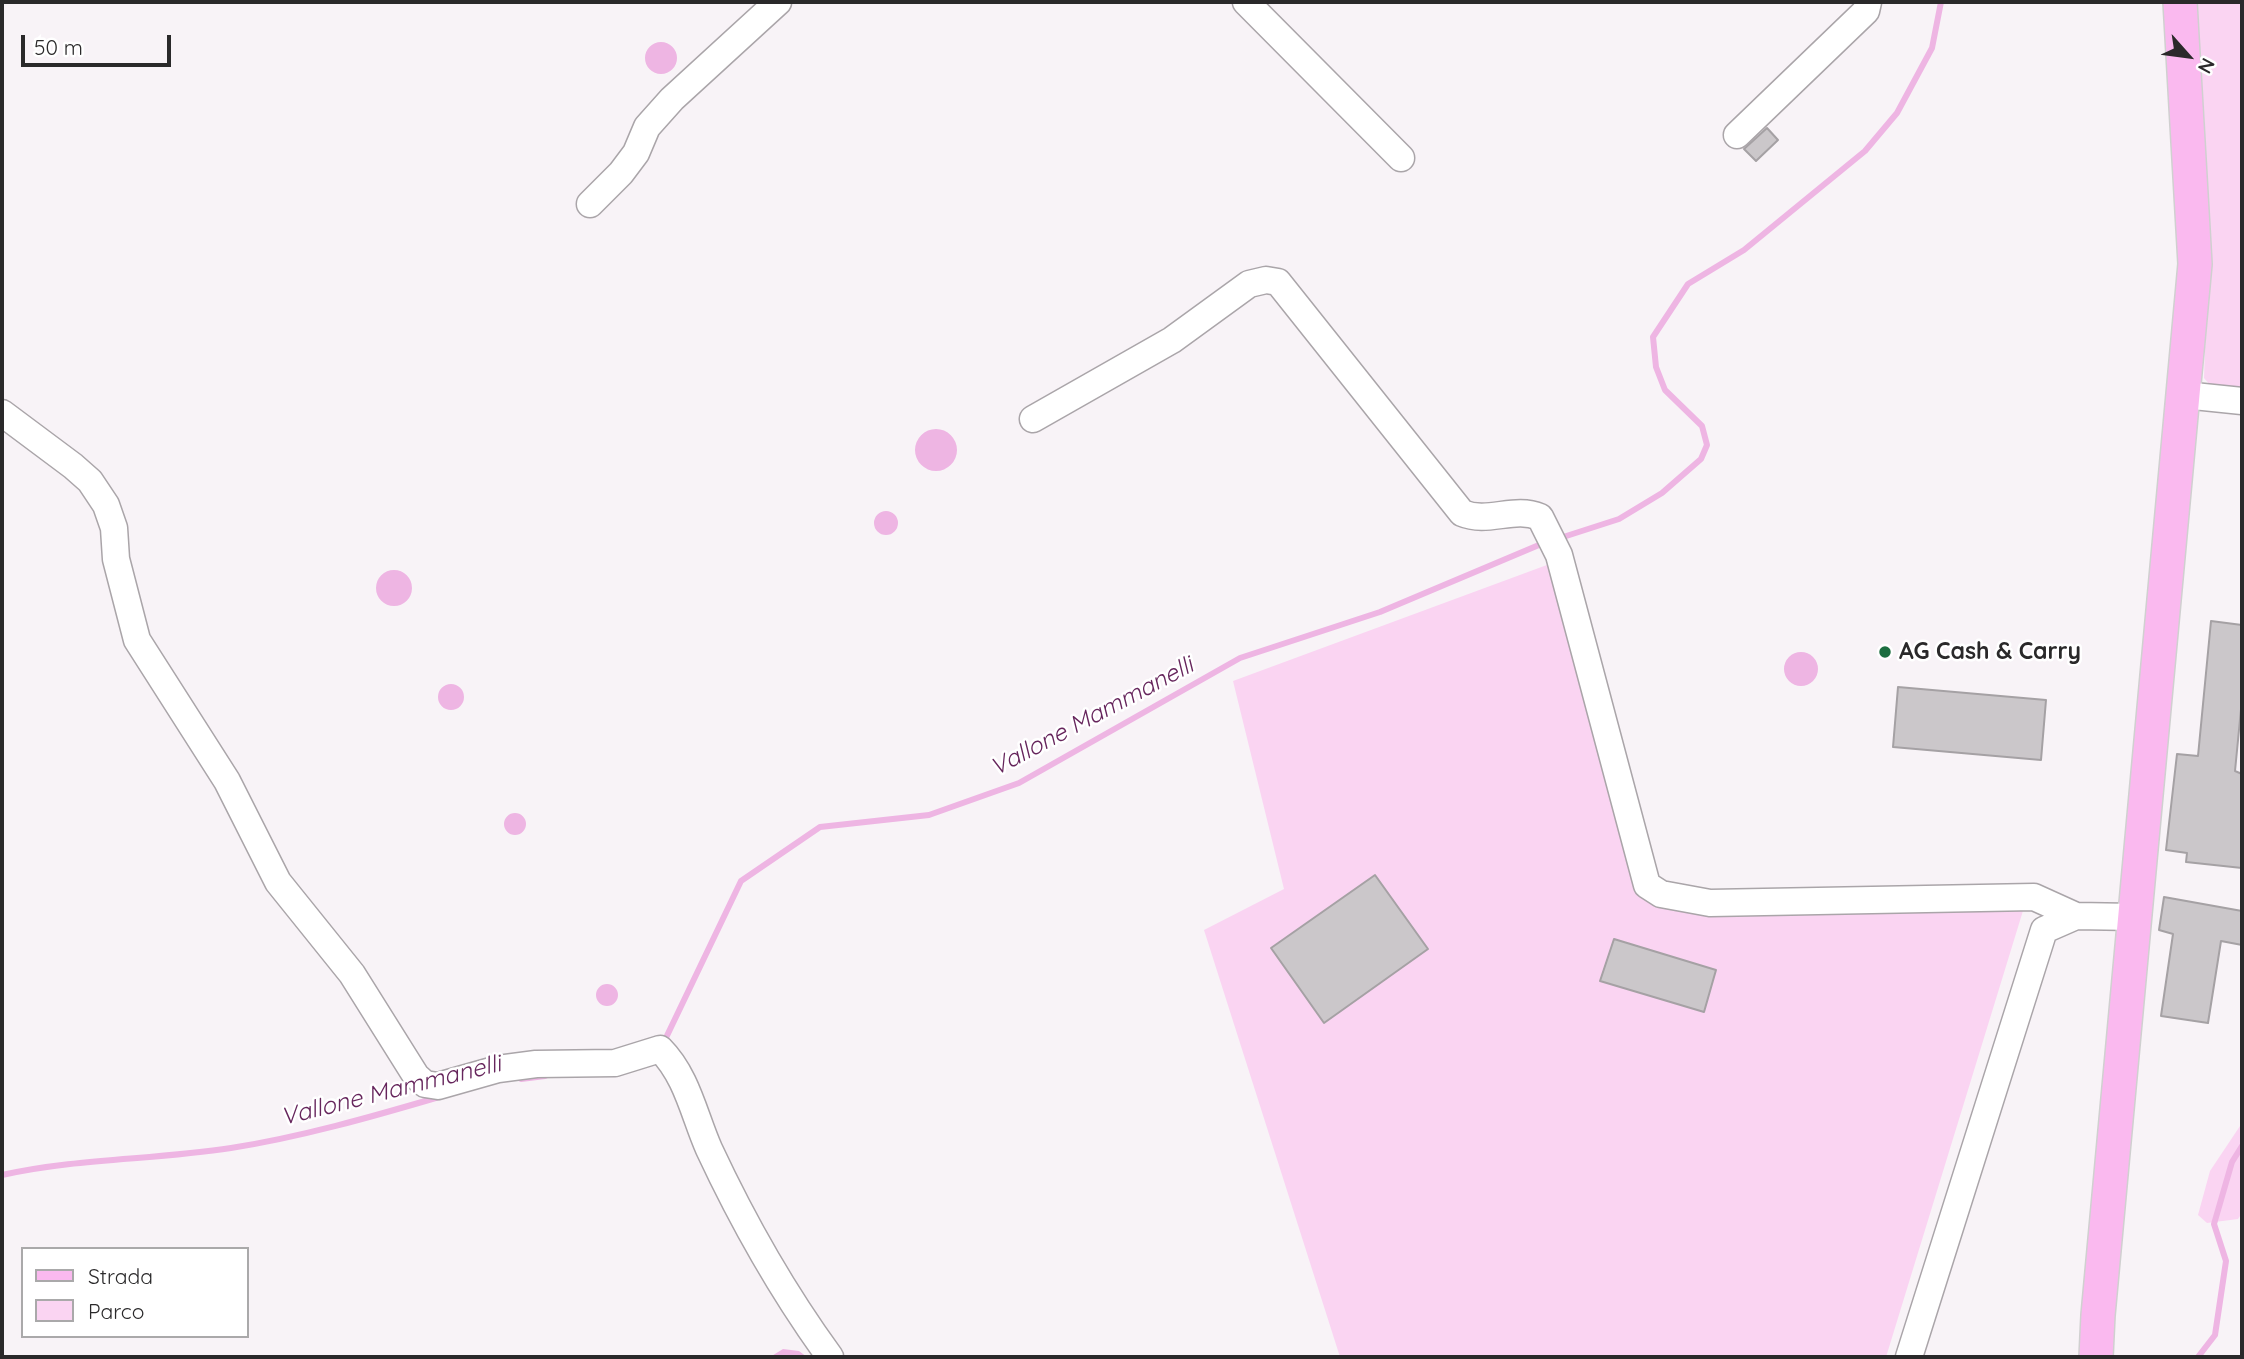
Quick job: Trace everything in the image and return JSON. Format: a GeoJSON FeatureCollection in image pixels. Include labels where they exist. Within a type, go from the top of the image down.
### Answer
{"type":"FeatureCollection","features":[{"type":"Feature","properties":{"kind":"main road"},"geometry":{"type":"LineString","coordinates":[[2096,1357],[2195,264],[2180,2]]}},
{"type":"Feature","properties":{"kind":"street"},"geometry":{"type":"LineString","coordinates":[[590,204],[621,173],[636,153],[647,127],[672,99],[778,2]]}},
{"type":"Feature","properties":{"kind":"street"},"geometry":{"type":"LineString","coordinates":[[1246,2],[1401,158]]}},
{"type":"Feature","properties":{"kind":"street"},"geometry":{"type":"LineString","coordinates":[[1737,135],[1866,11],[1868,2]]}},
{"type":"Feature","properties":{"kind":"street"},"geometry":{"type":"LineString","coordinates":[[1033,419],[1172,340],[1249,284],[1266,280],[1278,282],[1462,513],[1476,519],[1528,512],[1540,517],[1547,528],[1559,555],[1647,885],[1661,894],[1710,903],[2034,897],[2076,916],[2135,917]]}},
{"type":"Feature","properties":{"kind":"street"},"geometry":{"type":"LineString","coordinates":[[2184,395],[2242,401]]}},
{"type":"Feature","properties":{"kind":"street"},"geometry":{"type":"LineString","coordinates":[[2,413],[90,481],[106,505],[114,528],[116,559],[137,640],[227,780],[278,883],[352,974],[416,1076],[425,1084],[438,1086],[498,1069],[537,1064],[614,1063],[660,1049],[676,1064],[709,1149],[762,1255],[792,1305],[830,1357]]}},
{"type":"Feature","properties":{"kind":"street"},"geometry":{"type":"LineString","coordinates":[[1909,1357],[2044,930],[2076,916]]}},
{"type":"Feature","properties":{"kind":"green space"},"geometry":{"type":"Polygon","coordinates":[[[2192,2],[2242,2],[2242,389],[2210,385],[2204,378],[2207,289],[2192,2]]]}},
{"type":"Feature","properties":{"kind":"green space"},"geometry":{"type":"Polygon","coordinates":[[[1555,562],[1641,896],[2026,901],[1886,1357],[1340,1357],[1204,930],[1284,889],[1233,681],[1555,562]]]}},
{"type":"Feature","properties":{"kind":"green space"},"geometry":{"type":"Polygon","coordinates":[[[2242,1123],[2242,1213],[2238,1219],[2207,1223],[2198,1215],[2210,1171],[2242,1123]]]}},
{"type":"Feature","properties":{"kind":"shaded area"},"geometry":{"type":"Polygon","coordinates":[[[661,42],[672,47],[677,58],[672,69],[661,74],[650,69],[645,58],[650,47],[661,42]]]}},
{"type":"Feature","properties":{"kind":"shaded area"},"geometry":{"type":"Polygon","coordinates":[[[936,429],[951,435],[957,450],[951,465],[936,471],[921,465],[915,450],[921,435],[936,429]]]}},
{"type":"Feature","properties":{"kind":"shaded area"},"geometry":{"type":"Polygon","coordinates":[[[886,511],[897,518],[898,523],[891,534],[886,535],[875,528],[874,523],[881,512],[886,511]]]}},
{"type":"Feature","properties":{"kind":"shaded area"},"geometry":{"type":"Polygon","coordinates":[[[394,570],[407,575],[412,588],[407,601],[394,606],[381,601],[376,588],[381,575],[394,570]]]}},
{"type":"Feature","properties":{"kind":"shaded area"},"geometry":{"type":"Polygon","coordinates":[[[1801,652],[1813,657],[1818,669],[1813,681],[1801,686],[1789,681],[1784,669],[1789,657],[1801,652]]]}},
{"type":"Feature","properties":{"kind":"shaded area"},"geometry":{"type":"Polygon","coordinates":[[[451,684],[460,688],[464,697],[460,706],[451,710],[442,706],[438,697],[442,688],[451,684]]]}},
{"type":"Feature","properties":{"kind":"shaded area"},"geometry":{"type":"Polygon","coordinates":[[[515,813],[523,816],[526,824],[523,832],[515,835],[507,832],[504,824],[507,816],[515,813]]]}},
{"type":"Feature","properties":{"kind":"shaded area"},"geometry":{"type":"Polygon","coordinates":[[[607,984],[615,987],[618,995],[615,1003],[607,1006],[599,1003],[596,995],[599,987],[607,984]]]}},
{"type":"Feature","properties":{"kind":"shaded area"},"geometry":{"type":"Polygon","coordinates":[[[783,1349],[799,1351],[807,1357],[770,1357],[783,1349]]]}},
{"type":"Feature","properties":{"kind":"building"},"geometry":{"type":"Polygon","coordinates":[[[1767,128],[1778,140],[1756,161],[1744,149],[1767,128]]]}},
{"type":"Feature","properties":{"kind":"building"},"geometry":{"type":"Polygon","coordinates":[[[2211,621],[2242,625],[2242,699],[2235,771],[2242,774],[2242,868],[2186,862],[2187,853],[2166,850],[2177,754],[2198,756],[2211,621]]]}},
{"type":"Feature","properties":{"kind":"building"},"geometry":{"type":"Polygon","coordinates":[[[1898,687],[2046,700],[2041,760],[1893,747],[1898,687]]]}},
{"type":"Feature","properties":{"kind":"building"},"geometry":{"type":"Polygon","coordinates":[[[1375,875],[1428,949],[1324,1023],[1271,948],[1375,875]]]}},
{"type":"Feature","properties":{"kind":"building"},"geometry":{"type":"Polygon","coordinates":[[[2164,897],[2242,911],[2242,945],[2221,941],[2208,1023],[2161,1016],[2173,934],[2159,930],[2164,897]]]}},
{"type":"Feature","properties":{"kind":"building"},"geometry":{"type":"Polygon","coordinates":[[[1614,939],[1716,970],[1704,1012],[1600,981],[1614,939]]]}},
{"type":"Feature","properties":{"kind":"waterway","name":"Vallone Mammanelli"},"geometry":{"type":"LineString","coordinates":[[1557,539],[1619,519],[1662,493],[1701,459],[1707,445],[1702,426],[1665,390],[1656,367],[1653,337],[1688,284],[1744,250],[1865,151],[1897,113],[1932,48],[1941,2]]}},
{"type":"Feature","properties":{"kind":"waterway","name":"Vallone Mammanelli"},"geometry":{"type":"LineString","coordinates":[[663,1044],[741,881],[820,827],[929,815],[1019,783],[1240,658],[1380,612],[1546,542]]}},
{"type":"Feature","properties":{"kind":"waterway","name":"Vallone Mammanelli"},"geometry":{"type":"LineString","coordinates":[[521,1079],[545,1076]]}},
{"type":"Feature","properties":{"kind":"waterway","name":"Vallone Mammanelli"},"geometry":{"type":"LineString","coordinates":[[2,1175],[59,1165],[202,1152],[257,1143],[336,1126],[439,1097]]}},
{"type":"Feature","properties":{"kind":"waterway"},"geometry":{"type":"LineString","coordinates":[[2198,1357],[2215,1335],[2226,1261],[2214,1224],[2232,1162],[2242,1146]]}},
{"type":"Feature","properties":{"kind":"place","name":"AG Cash & Carry"},"geometry":{"type":"Point","coordinates":[1885,652]}}]}
